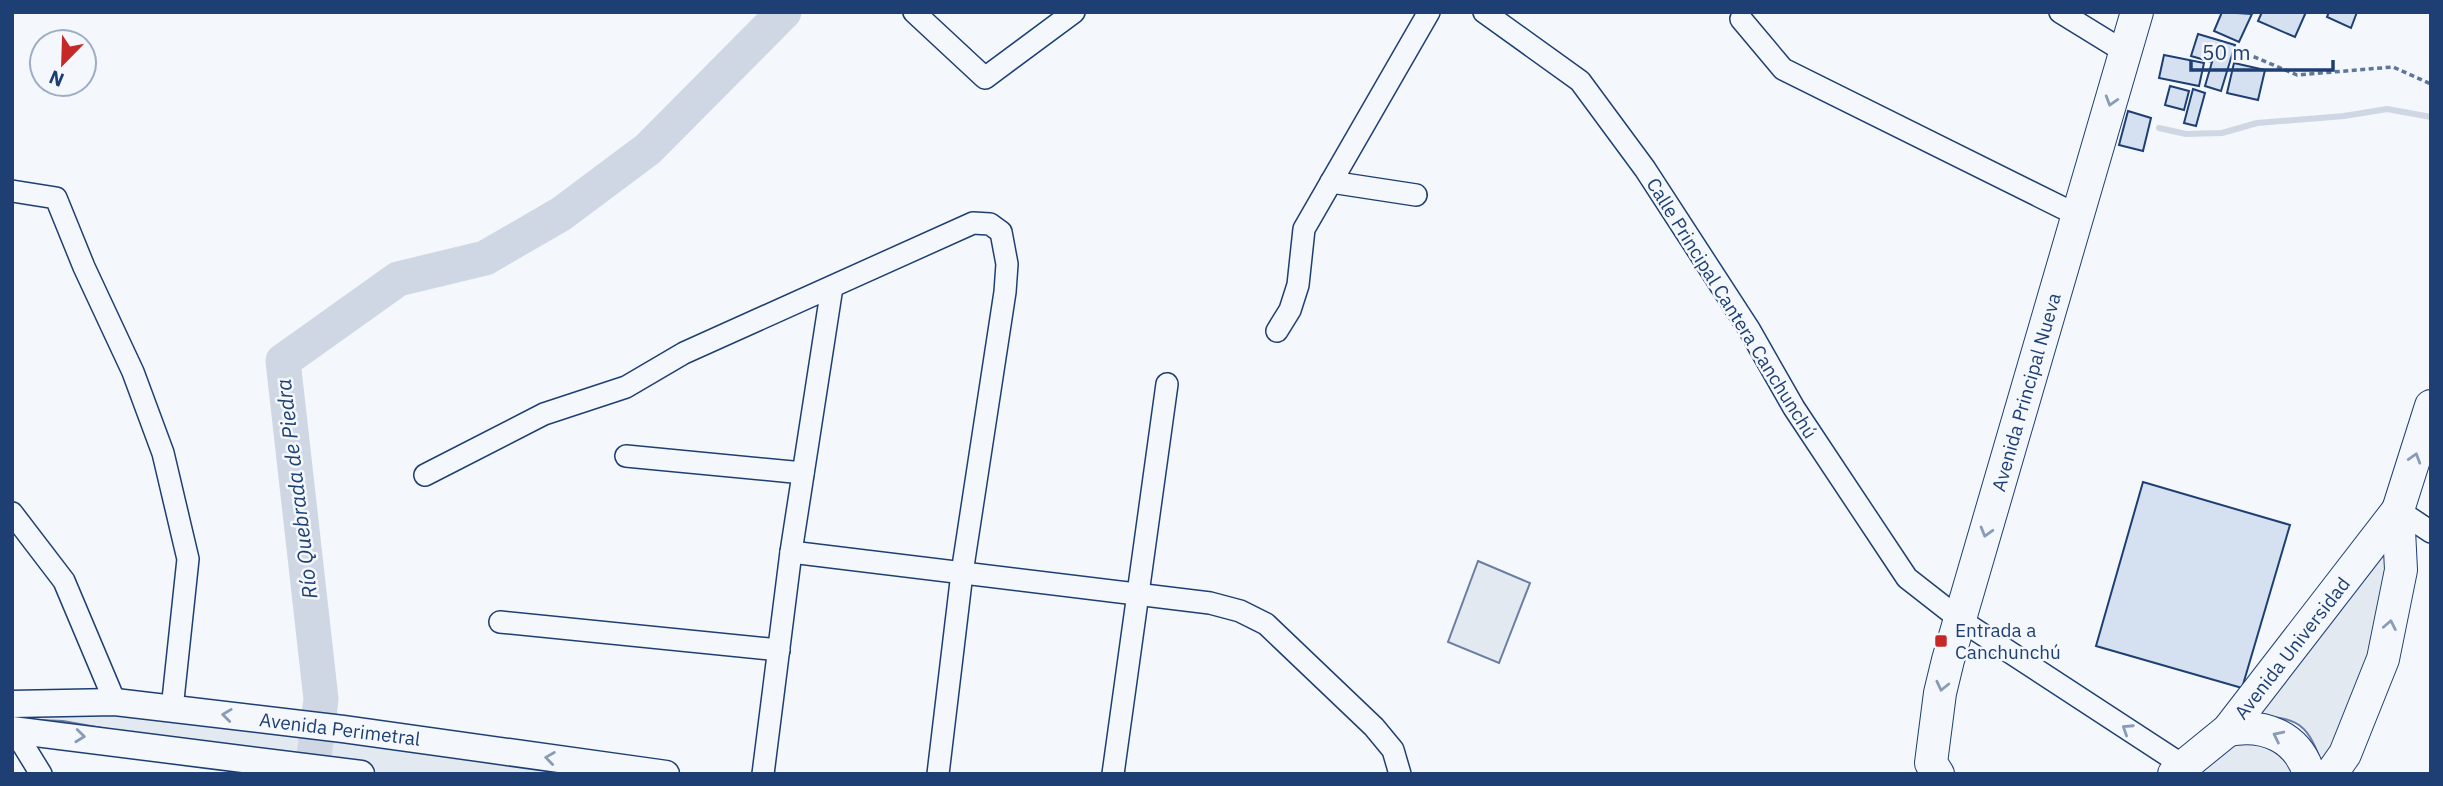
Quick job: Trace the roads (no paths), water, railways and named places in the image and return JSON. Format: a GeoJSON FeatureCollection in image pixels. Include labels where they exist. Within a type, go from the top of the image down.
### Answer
{"type":"FeatureCollection","features":[{"type":"Feature","properties":{"kind":"highway","name":"Avenida Principal Nueva"},"geometry":{"type":"LineString","coordinates":[[1932,770],[1940,693],[2137,12]]}},
{"type":"Feature","properties":{"kind":"highway","name":"Avenida Universidad"},"geometry":{"type":"LineString","coordinates":[[2179,770],[2228,730],[2398,510],[2431,406]]}},
{"type":"Feature","properties":{"kind":"highway","name":"Avenida Universidad"},"geometry":{"type":"LineString","coordinates":[[2331,774],[2345,754],[2384,659],[2401,570],[2398,510]]}},
{"type":"Feature","properties":{"kind":"highway"},"geometry":{"type":"LineString","coordinates":[[2228,730],[2258,728],[2283,736],[2304,757],[2309,774]]}},
{"type":"Feature","properties":{"kind":"main road","name":"Avenida Perimetral"},"geometry":{"type":"LineString","coordinates":[[13,721],[115,702],[343,729],[666,774]]}},
{"type":"Feature","properties":{"kind":"main road"},"geometry":{"type":"LineString","coordinates":[[13,721],[361,774]]}},
{"type":"Feature","properties":{"kind":"street"},"geometry":{"type":"LineString","coordinates":[[914,12],[928,29],[985,78],[1074,12]]}},
{"type":"Feature","properties":{"kind":"street"},"geometry":{"type":"LineString","coordinates":[[1277,331],[1290,310],[1298,285],[1304,229],[1429,12]]}},
{"type":"Feature","properties":{"kind":"street","name":"Calle Principal Cantera Canchunchú"},"geometry":{"type":"LineString","coordinates":[[1484,12],[1580,81],[1699,248],[1794,408],[1907,578],[1962,621],[2179,770]]}},
{"type":"Feature","properties":{"kind":"street"},"geometry":{"type":"LineString","coordinates":[[2060,12],[2125,52]]}},
{"type":"Feature","properties":{"kind":"street"},"geometry":{"type":"LineString","coordinates":[[1741,19],[1783,69],[2077,215]]}},
{"type":"Feature","properties":{"kind":"street"},"geometry":{"type":"LineString","coordinates":[[1331,182],[1416,195]]}},
{"type":"Feature","properties":{"kind":"street"},"geometry":{"type":"LineString","coordinates":[[12,191],[56,198],[84,267],[133,372],[163,453],[188,559],[172,709]]}},
{"type":"Feature","properties":{"kind":"street"},"geometry":{"type":"LineString","coordinates":[[425,475],[544,414],[625,387],[684,353],[973,223],[990,224],[1001,232],[1007,264],[1006,292],[962,573],[939,774]]}},
{"type":"Feature","properties":{"kind":"street"},"geometry":{"type":"LineString","coordinates":[[764,774],[803,473],[832,287]]}},
{"type":"Feature","properties":{"kind":"street"},"geometry":{"type":"LineString","coordinates":[[1113,774],[1167,384]]}},
{"type":"Feature","properties":{"kind":"street"},"geometry":{"type":"LineString","coordinates":[[626,456],[803,473]]}},
{"type":"Feature","properties":{"kind":"street"},"geometry":{"type":"LineString","coordinates":[[2398,510],[2431,532]]}},
{"type":"Feature","properties":{"kind":"street"},"geometry":{"type":"LineString","coordinates":[[12,513],[64,581],[115,702]]}},
{"type":"Feature","properties":{"kind":"street"},"geometry":{"type":"LineString","coordinates":[[792,552],[1210,603],[1240,611],[1266,624],[1374,727],[1393,750],[1400,774]]}},
{"type":"Feature","properties":{"kind":"street"},"geometry":{"type":"LineString","coordinates":[[500,622],[779,650]]}},
{"type":"Feature","properties":{"kind":"street"},"geometry":{"type":"LineString","coordinates":[[13,721],[41,774]]}},
{"type":"Feature","properties":{"kind":"waterway","name":"Río Quebrada de Piedra"},"geometry":{"type":"LineString","coordinates":[[312,774],[321,699],[283,361],[398,279],[485,258],[561,214],[648,149],[784,12]]}},
{"type":"Feature","properties":{"kind":"waterway"},"geometry":{"type":"LineString","coordinates":[[2159,128],[2186,134],[2222,133],[2257,123],[2344,116],[2387,109],[2431,117]]}},
{"type":"Feature","properties":{"kind":"place","name":"Entrada a Canchunchú"},"geometry":{"type":"Point","coordinates":[1941,641]}}]}
